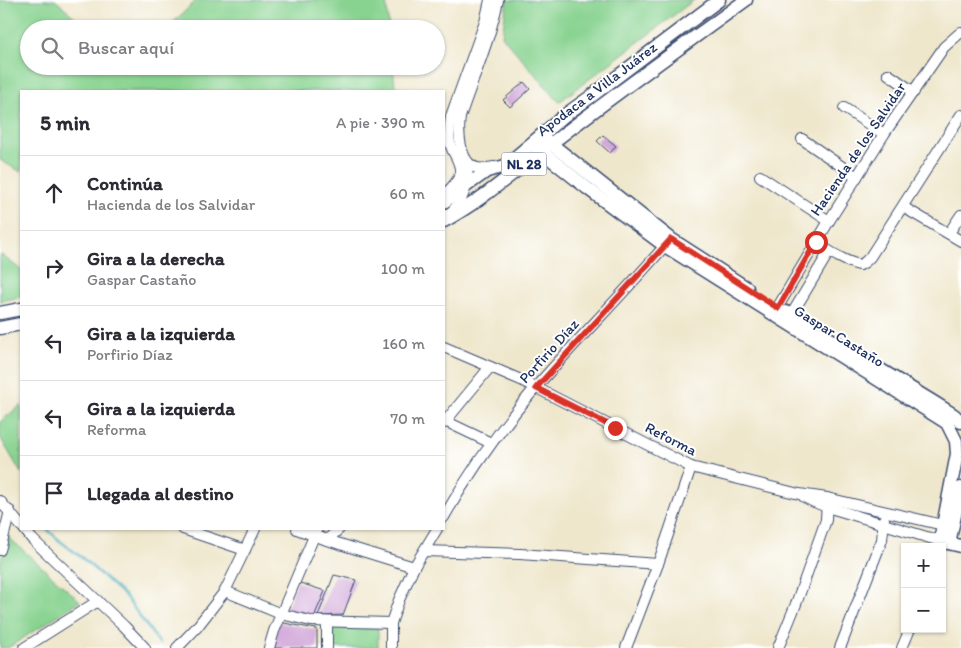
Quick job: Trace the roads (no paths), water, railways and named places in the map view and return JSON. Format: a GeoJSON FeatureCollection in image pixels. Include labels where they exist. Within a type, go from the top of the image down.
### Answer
{"type":"FeatureCollection","features":[{"type":"Feature","properties":{"kind":"main road","name":"Apodaca a Villa Juárez"},"geometry":{"type":"LineString","coordinates":[[445,220],[482,197],[541,144],[565,115],[593,96],[718,0]]}},
{"type":"Feature","properties":{"kind":"main road","name":"Apodaca a Villa Juárez"},"geometry":{"type":"LineString","coordinates":[[445,201],[487,172],[507,165],[611,98],[746,0]]}},
{"type":"Feature","properties":{"kind":"main road","name":"Gaspar Castaño"},"geometry":{"type":"LineString","coordinates":[[541,144],[668,243],[775,311],[935,403],[954,415],[961,422]]}},
{"type":"Feature","properties":{"kind":"main road"},"geometry":{"type":"LineString","coordinates":[[0,313],[20,308]]}},
{"type":"Feature","properties":{"kind":"main road","name":"Gaspar Castaño"},"geometry":{"type":"LineString","coordinates":[[789,319],[947,423],[956,441],[957,454],[953,527]]}},
{"type":"Feature","properties":{"kind":"main road"},"geometry":{"type":"LineString","coordinates":[[0,328],[20,324]]}},
{"type":"Feature","properties":{"kind":"main road","name":"Gaspar Castaño"},"geometry":{"type":"LineString","coordinates":[[947,545],[953,527],[961,488]]}},
{"type":"Feature","properties":{"kind":"street"},"geometry":{"type":"LineString","coordinates":[[445,194],[458,180],[460,173],[460,165],[450,144],[448,131],[451,116],[485,22],[490,0]]}},
{"type":"Feature","properties":{"kind":"street"},"geometry":{"type":"LineString","coordinates":[[445,216],[458,205],[465,188],[468,173],[458,128],[460,117],[494,19],[498,0]]}},
{"type":"Feature","properties":{"kind":"street","name":"Hacienda de los Salvidar"},"geometry":{"type":"LineString","coordinates":[[775,311],[829,220],[884,134],[944,47],[961,32]]}},
{"type":"Feature","properties":{"kind":"street"},"geometry":{"type":"LineString","coordinates":[[888,74],[914,92]]}},
{"type":"Feature","properties":{"kind":"street"},"geometry":{"type":"LineString","coordinates":[[844,108],[884,134]]}},
{"type":"Feature","properties":{"kind":"street"},"geometry":{"type":"LineString","coordinates":[[816,242],[829,252],[853,264],[860,265],[865,262],[903,207],[961,115]]}},
{"type":"Feature","properties":{"kind":"street"},"geometry":{"type":"LineString","coordinates":[[802,139],[857,177]]}},
{"type":"Feature","properties":{"kind":"street"},"geometry":{"type":"LineString","coordinates":[[466,160],[476,168],[507,165]]}},
{"type":"Feature","properties":{"kind":"street"},"geometry":{"type":"LineString","coordinates":[[760,176],[829,220]]}},
{"type":"Feature","properties":{"kind":"street"},"geometry":{"type":"LineString","coordinates":[[903,207],[961,241]]}},
{"type":"Feature","properties":{"kind":"street"},"geometry":{"type":"LineString","coordinates":[[949,233],[961,214]]}},
{"type":"Feature","properties":{"kind":"street","name":"Porfirio Díaz"},"geometry":{"type":"LineString","coordinates":[[445,515],[462,485],[491,443],[536,388],[668,243]]}},
{"type":"Feature","properties":{"kind":"street"},"geometry":{"type":"LineString","coordinates":[[789,319],[829,252]]}},
{"type":"Feature","properties":{"kind":"street","name":"Reforma"},"geometry":{"type":"LineString","coordinates":[[445,347],[520,380],[691,467],[799,494],[814,502],[827,502]]}},
{"type":"Feature","properties":{"kind":"street"},"geometry":{"type":"LineString","coordinates":[[490,367],[445,422],[491,443]]}},
{"type":"Feature","properties":{"kind":"street"},"geometry":{"type":"LineString","coordinates":[[626,648],[658,564],[691,467]]}},
{"type":"Feature","properties":{"kind":"street"},"geometry":{"type":"LineString","coordinates":[[0,501],[16,510],[20,523]]}},
{"type":"Feature","properties":{"kind":"street"},"geometry":{"type":"LineString","coordinates":[[827,502],[885,511],[953,527]]}},
{"type":"Feature","properties":{"kind":"street"},"geometry":{"type":"LineString","coordinates":[[827,502],[884,525],[947,545]]}},
{"type":"Feature","properties":{"kind":"street"},"geometry":{"type":"LineString","coordinates":[[778,648],[826,520],[827,502]]}},
{"type":"Feature","properties":{"kind":"street"},"geometry":{"type":"LineString","coordinates":[[0,550],[16,510]]}},
{"type":"Feature","properties":{"kind":"street"},"geometry":{"type":"LineString","coordinates":[[840,648],[882,540],[885,511]]}},
{"type":"Feature","properties":{"kind":"street"},"geometry":{"type":"LineString","coordinates":[[25,530],[145,648]]}},
{"type":"Feature","properties":{"kind":"street"},"geometry":{"type":"LineString","coordinates":[[185,530],[245,550]]}},
{"type":"Feature","properties":{"kind":"street"},"geometry":{"type":"LineString","coordinates":[[180,647],[225,591],[255,530]]}},
{"type":"Feature","properties":{"kind":"street"},"geometry":{"type":"LineString","coordinates":[[303,530],[316,532],[327,540],[414,567]]}},
{"type":"Feature","properties":{"kind":"street"},"geometry":{"type":"LineString","coordinates":[[327,540],[337,530]]}},
{"type":"Feature","properties":{"kind":"street"},"geometry":{"type":"LineString","coordinates":[[391,648],[390,623],[414,567],[436,530]]}},
{"type":"Feature","properties":{"kind":"street"},"geometry":{"type":"LineString","coordinates":[[269,648],[281,614],[316,532]]}},
{"type":"Feature","properties":{"kind":"street"},"geometry":{"type":"LineString","coordinates":[[424,551],[520,554],[658,564]]}},
{"type":"Feature","properties":{"kind":"street"},"geometry":{"type":"LineString","coordinates":[[225,591],[281,614],[311,622],[390,623]]}},
{"type":"Feature","properties":{"kind":"street"},"geometry":{"type":"LineString","coordinates":[[24,648],[98,601]]}},
{"type":"Feature","properties":{"kind":"street"},"geometry":{"type":"LineString","coordinates":[[327,622],[328,648]]}},
{"type":"Feature","properties":{"kind":"street"},"geometry":{"type":"LineString","coordinates":[[902,648],[908,633]]}},
{"type":"Feature","properties":{"kind":"waterway"},"geometry":{"type":"LineString","coordinates":[[48,530],[125,596],[160,644]]}}]}
